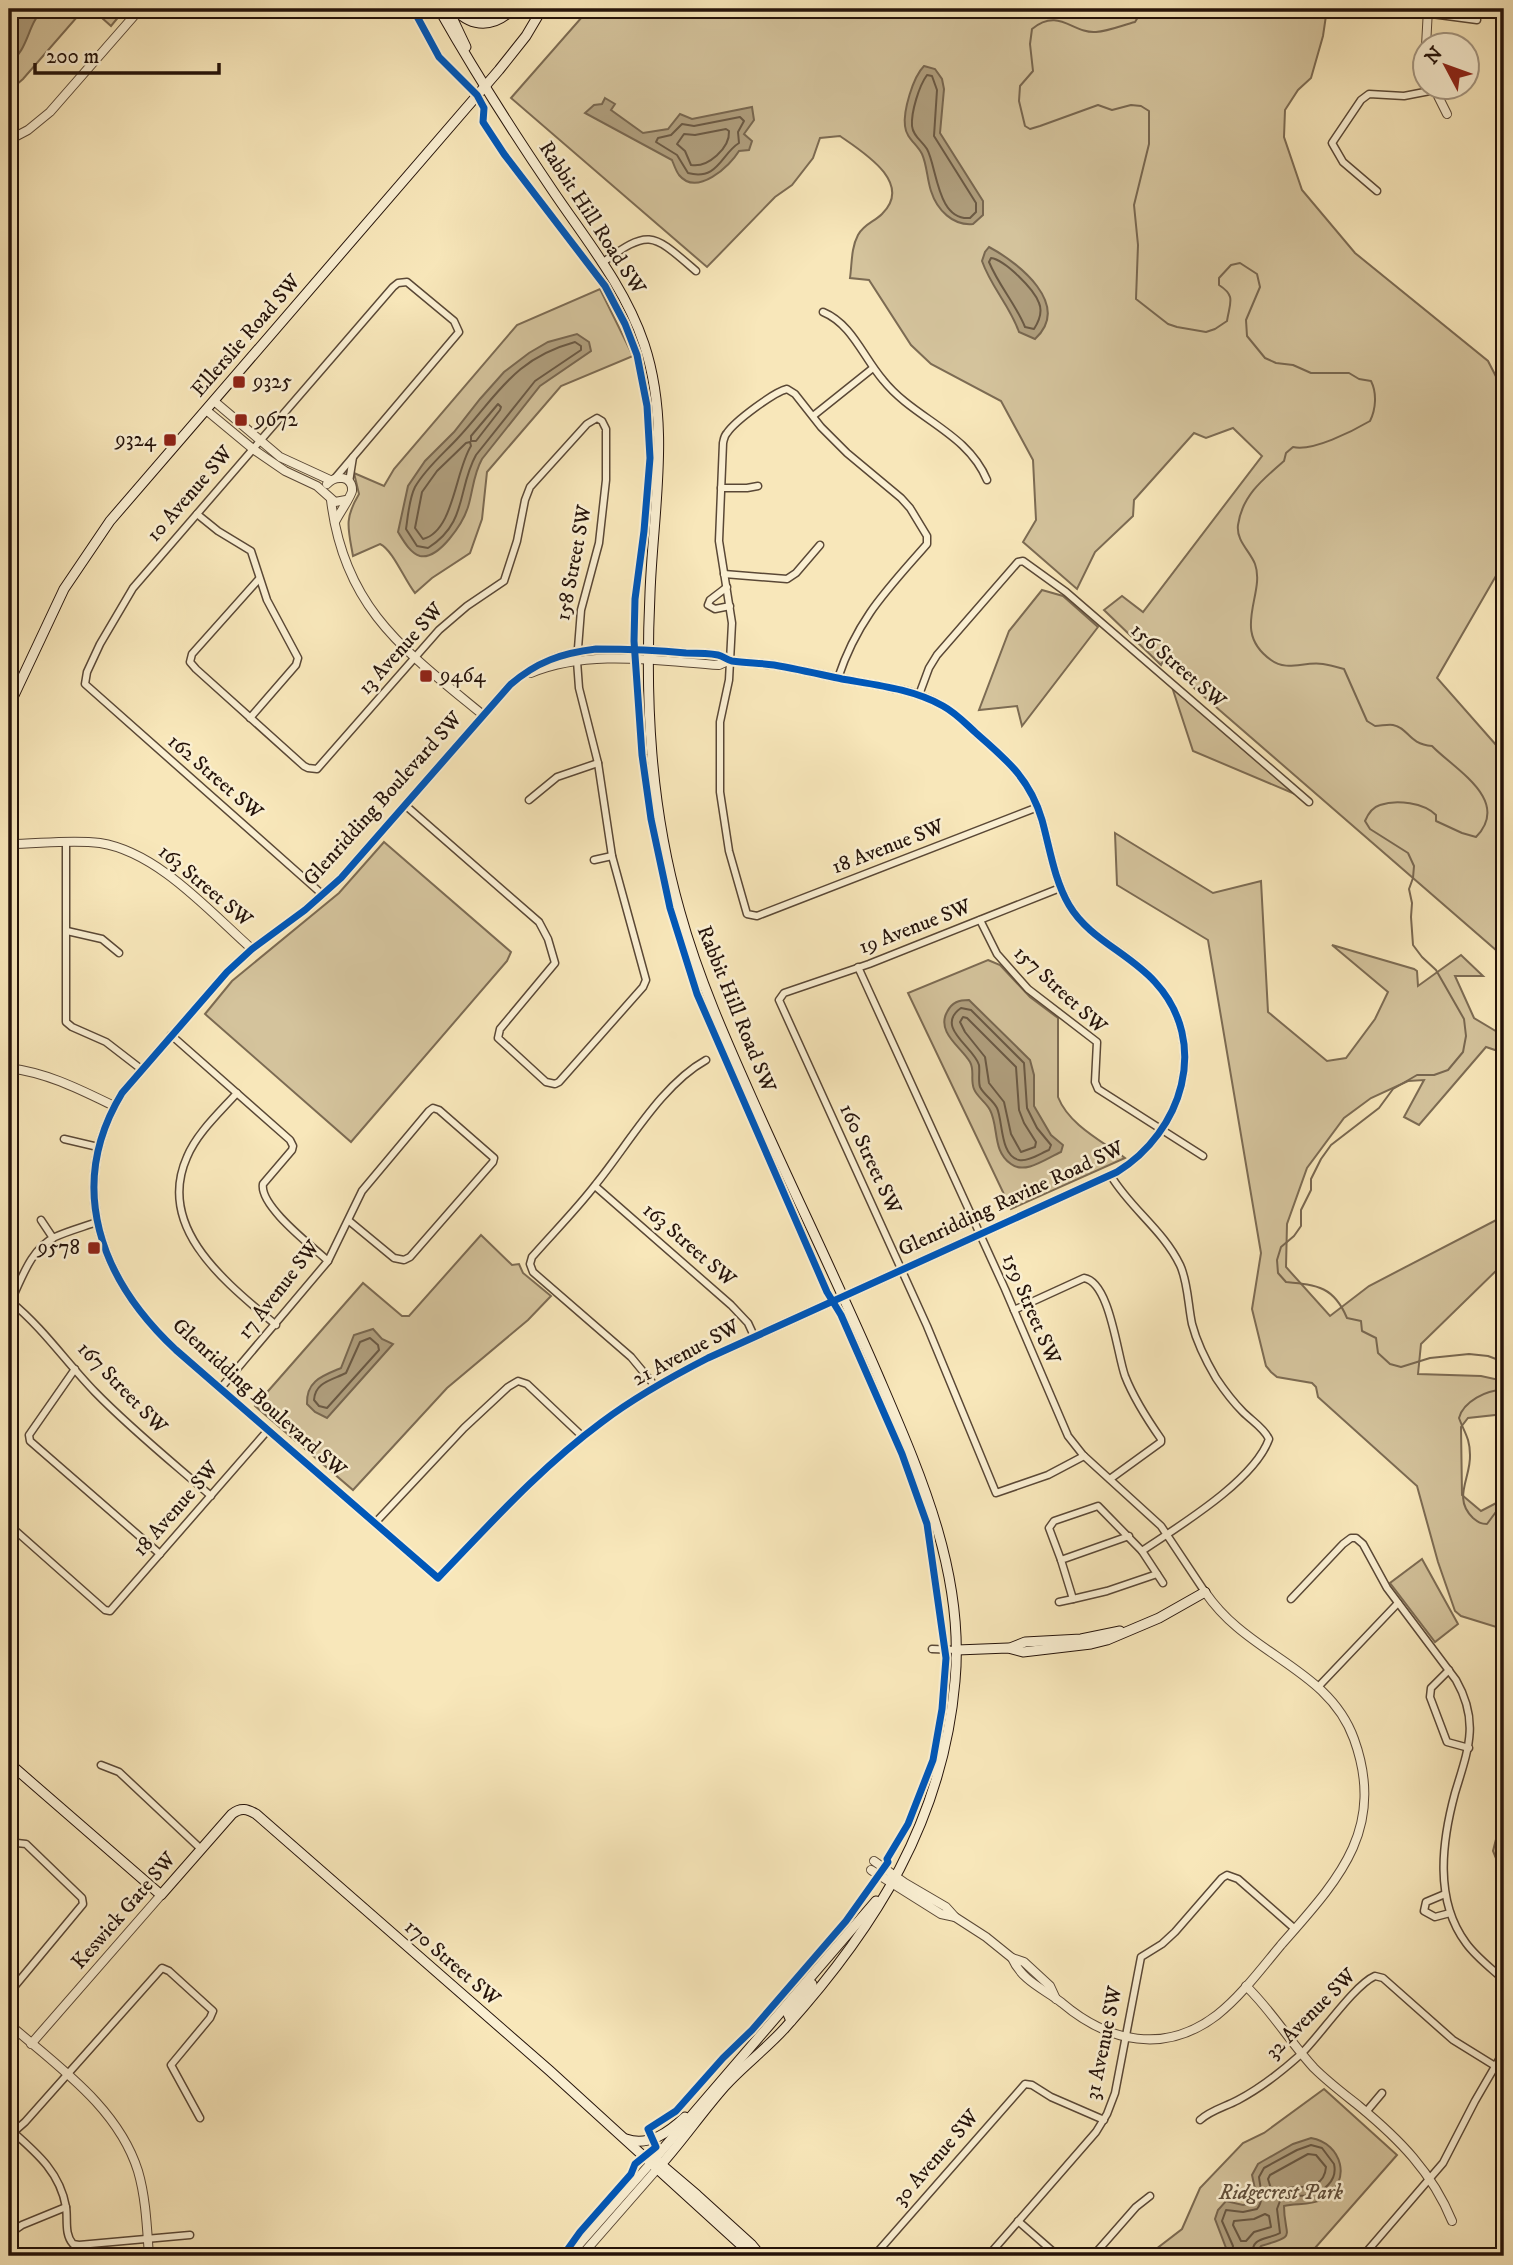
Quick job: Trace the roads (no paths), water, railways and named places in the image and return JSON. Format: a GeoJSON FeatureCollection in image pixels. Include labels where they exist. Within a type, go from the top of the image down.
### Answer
{"type":"FeatureCollection","features":[{"type":"Feature","properties":{"kind":"main road","name":"Rabbit Hill Road SW"},"geometry":{"type":"LineString","coordinates":[[439,9],[621,292],[639,330],[657,398],[660,441],[648,650],[648,720],[655,801],[680,912],[706,993],[843,1296],[926,1491],[947,1561],[957,1650],[953,1706],[940,1770],[924,1819],[894,1880],[839,1964],[791,2021],[723,2088],[656,2164]]}},
{"type":"Feature","properties":{"kind":"main road","name":"Rabbit Hill Road SW"},"geometry":{"type":"LineString","coordinates":[[448,9],[462,34],[473,65]]}},
{"type":"Feature","properties":{"kind":"main road"},"geometry":{"type":"LineString","coordinates":[[454,9],[465,19],[480,25],[495,22],[513,9]]}},
{"type":"Feature","properties":{"kind":"main road","name":"Ellerslie Road SW"},"geometry":{"type":"LineString","coordinates":[[9,706],[48,620],[77,568],[110,521],[486,85],[526,36],[542,9]]}},
{"type":"Feature","properties":{"kind":"main road"},"geometry":{"type":"LineString","coordinates":[[957,1650],[1008,1648],[1023,1652],[1070,1648],[1107,1640],[1159,1618],[1205,1592]]}},
{"type":"Feature","properties":{"kind":"main road"},"geometry":{"type":"LineString","coordinates":[[9,1763],[161,1895]]}},
{"type":"Feature","properties":{"kind":"main road","name":"Keswick Gate SW"},"geometry":{"type":"LineString","coordinates":[[161,1895],[232,1814],[247,1809]]}},
{"type":"Feature","properties":{"kind":"main road","name":"170 Street SW"},"geometry":{"type":"LineString","coordinates":[[247,1809],[256,1814],[550,2071],[608,2126],[697,2195],[761,2256]]}},
{"type":"Feature","properties":{"kind":"main road","name":"Rabbit Hill Road SW"},"geometry":{"type":"LineString","coordinates":[[656,2164],[711,2091],[894,1880]]}},
{"type":"Feature","properties":{"kind":"main road"},"geometry":{"type":"LineString","coordinates":[[791,2021],[788,2014],[829,1964],[836,1948]]}},
{"type":"Feature","properties":{"kind":"main road"},"geometry":{"type":"LineString","coordinates":[[623,2138],[643,2142],[663,2134],[711,2091]]}},
{"type":"Feature","properties":{"kind":"main road","name":"170 Street SW"},"geometry":{"type":"LineString","coordinates":[[656,2164],[752,2256]]}},
{"type":"Feature","properties":{"kind":"street"},"geometry":{"type":"LineString","coordinates":[[9,140],[50,113],[139,9]]}},
{"type":"Feature","properties":{"kind":"street"},"geometry":{"type":"LineString","coordinates":[[1394,9],[1428,11],[1477,20]]}},
{"type":"Feature","properties":{"kind":"street"},"geometry":{"type":"LineString","coordinates":[[1427,32],[1428,11]]}},
{"type":"Feature","properties":{"kind":"street"},"geometry":{"type":"LineString","coordinates":[[1377,191],[1343,162],[1334,148],[1334,139],[1361,100],[1369,94],[1412,94]]}},
{"type":"Feature","properties":{"kind":"street"},"geometry":{"type":"LineString","coordinates":[[1441,102],[1447,114]]}},
{"type":"Feature","properties":{"kind":"street"},"geometry":{"type":"LineString","coordinates":[[602,263],[633,241],[651,239],[672,250],[696,271]]}},
{"type":"Feature","properties":{"kind":"street","name":"10 Avenue SW"},"geometry":{"type":"LineString","coordinates":[[85,684],[87,672],[100,644],[133,588],[393,287],[403,281],[412,285],[459,328],[453,341],[353,457]]}},
{"type":"Feature","properties":{"kind":"street"},"geometry":{"type":"LineString","coordinates":[[823,312],[836,318],[845,327],[873,368],[907,405],[966,447],[987,480]]}},
{"type":"Feature","properties":{"kind":"street"},"geometry":{"type":"LineString","coordinates":[[813,416],[873,368]]}},
{"type":"Feature","properties":{"kind":"street"},"geometry":{"type":"LineString","coordinates":[[730,660],[730,606],[719,541],[726,434],[777,392],[787,389],[795,394],[855,461],[901,498],[910,508],[928,540],[864,620],[850,643],[838,678]]}},
{"type":"Feature","properties":{"kind":"street"},"geometry":{"type":"LineString","coordinates":[[214,401],[259,441],[294,465],[349,482]]}},
{"type":"Feature","properties":{"kind":"street"},"geometry":{"type":"LineString","coordinates":[[206,410],[253,449],[285,471],[314,485],[339,503],[346,500]]}},
{"type":"Feature","properties":{"kind":"street","name":"13 Avenue SW"},"geometry":{"type":"LineString","coordinates":[[250,718],[308,768],[317,769],[323,764],[415,657],[456,614],[504,581],[517,541],[524,500],[530,487],[587,424],[597,418],[603,421]]}},
{"type":"Feature","properties":{"kind":"street","name":"158 Street SW"},"geometry":{"type":"LineString","coordinates":[[405,805],[539,922],[555,960],[553,967],[498,1034],[501,1043],[546,1082],[555,1084],[582,1058],[643,987],[646,980],[612,856],[598,763],[583,712],[577,656],[583,601],[601,530],[606,466],[606,429],[603,421]]}},
{"type":"Feature","properties":{"kind":"street"},"geometry":{"type":"LineString","coordinates":[[353,457],[327,486],[345,565],[366,604],[390,634],[483,715]]}},
{"type":"Feature","properties":{"kind":"street"},"geometry":{"type":"LineString","coordinates":[[334,523],[352,490],[349,482],[353,457]]}},
{"type":"Feature","properties":{"kind":"street"},"geometry":{"type":"LineString","coordinates":[[721,488],[758,486]]}},
{"type":"Feature","properties":{"kind":"street"},"geometry":{"type":"LineString","coordinates":[[197,514],[218,531],[251,551],[274,616],[299,661],[250,718],[190,662],[192,654],[259,579]]}},
{"type":"Feature","properties":{"kind":"street"},"geometry":{"type":"LineString","coordinates":[[724,574],[787,579],[796,573],[820,545]]}},
{"type":"Feature","properties":{"kind":"street","name":"156 Street SW"},"geometry":{"type":"LineString","coordinates":[[919,695],[937,654],[1018,562],[1023,561],[1066,593],[1309,802]]}},
{"type":"Feature","properties":{"kind":"street"},"geometry":{"type":"LineString","coordinates":[[727,587],[710,600],[708,605],[715,609],[730,606]]}},
{"type":"Feature","properties":{"kind":"street","name":"Glenridding Boulevard SW"},"geometry":{"type":"LineString","coordinates":[[438,1578],[166,1341],[131,1298],[109,1262],[96,1222],[93,1190],[98,1147],[114,1106],[141,1069],[219,980],[252,949],[341,878],[510,685],[533,671],[596,649],[719,655],[730,660]]}},
{"type":"Feature","properties":{"kind":"street","name":"Glenridding Boulevard SW"},"geometry":{"type":"LineString","coordinates":[[577,656],[719,665],[730,660]]}},
{"type":"Feature","properties":{"kind":"street","name":"Glenridding Ravine Road SW"},"geometry":{"type":"LineString","coordinates":[[730,660],[772,664],[919,695],[947,708],[1009,762],[1027,784],[1038,807],[1060,888],[1083,924],[1149,976],[1171,1005],[1182,1035],[1184,1069],[1177,1102],[1163,1130],[1138,1159],[1111,1176],[843,1296]]}},
{"type":"Feature","properties":{"kind":"street","name":"18 Avenue SW"},"geometry":{"type":"LineString","coordinates":[[730,660],[728,689],[720,722],[720,792],[729,851],[746,911],[750,916],[757,916],[1038,807]]}},
{"type":"Feature","properties":{"kind":"street","name":"162 Street SW"},"geometry":{"type":"LineString","coordinates":[[85,684],[323,895]]}},
{"type":"Feature","properties":{"kind":"street"},"geometry":{"type":"LineString","coordinates":[[583,712],[593,710]]}},
{"type":"Feature","properties":{"kind":"street"},"geometry":{"type":"LineString","coordinates":[[529,800],[556,777],[598,763]]}},
{"type":"Feature","properties":{"kind":"street"},"geometry":{"type":"LineString","coordinates":[[66,843],[65,1018],[68,1025],[106,1042],[141,1069]]}},
{"type":"Feature","properties":{"kind":"street","name":"163 Street SW"},"geometry":{"type":"LineString","coordinates":[[9,844],[99,843],[129,851],[163,871],[252,949]]}},
{"type":"Feature","properties":{"kind":"street"},"geometry":{"type":"LineString","coordinates":[[594,860],[612,856]]}},
{"type":"Feature","properties":{"kind":"street","name":"19 Avenue SW"},"geometry":{"type":"LineString","coordinates":[[781,996],[1060,888]]}},
{"type":"Feature","properties":{"kind":"street","name":"157 Street SW"},"geometry":{"type":"LineString","coordinates":[[980,920],[997,954],[1028,989],[1097,1042],[1096,1087],[1203,1156]]}},
{"type":"Feature","properties":{"kind":"street"},"geometry":{"type":"LineString","coordinates":[[67,931],[102,939],[119,953]]}},
{"type":"Feature","properties":{"kind":"street","name":"159 Street SW"},"geometry":{"type":"LineString","coordinates":[[858,967],[1014,1310],[1068,1436],[1084,1456],[1150,1514],[1205,1592]]}},
{"type":"Feature","properties":{"kind":"street","name":"160 Street SW"},"geometry":{"type":"LineString","coordinates":[[781,996],[780,1004],[902,1270],[996,1493],[1048,1475],[1084,1456]]}},
{"type":"Feature","properties":{"kind":"street"},"geometry":{"type":"LineString","coordinates":[[171,1035],[288,1137],[293,1146],[262,1184],[264,1196],[289,1226],[328,1261]]}},
{"type":"Feature","properties":{"kind":"street"},"geometry":{"type":"LineString","coordinates":[[655,1386],[631,1357],[533,1272],[530,1264],[532,1257],[595,1186],[683,1076],[706,1060]]}},
{"type":"Feature","properties":{"kind":"street"},"geometry":{"type":"LineString","coordinates":[[9,1068],[33,1071],[55,1078],[114,1106]]}},
{"type":"Feature","properties":{"kind":"street"},"geometry":{"type":"LineString","coordinates":[[237,1093],[204,1130],[187,1156],[181,1174],[182,1215],[190,1235],[218,1274],[276,1325]]}},
{"type":"Feature","properties":{"kind":"street","name":"17 Avenue SW"},"geometry":{"type":"LineString","coordinates":[[220,1389],[328,1261],[362,1191],[433,1108],[445,1115],[494,1158],[410,1257],[404,1260],[394,1258],[348,1220]]}},
{"type":"Feature","properties":{"kind":"street"},"geometry":{"type":"LineString","coordinates":[[64,1139],[98,1147]]}},
{"type":"Feature","properties":{"kind":"street"},"geometry":{"type":"LineString","coordinates":[[1111,1176],[1122,1195],[1162,1235],[1182,1269],[1193,1327],[1215,1377],[1238,1407],[1269,1436],[1266,1446],[1231,1487],[1142,1550]]}},
{"type":"Feature","properties":{"kind":"street","name":"163 Street SW"},"geometry":{"type":"LineString","coordinates":[[595,1186],[731,1304],[748,1324],[754,1336]]}},
{"type":"Feature","properties":{"kind":"street"},"geometry":{"type":"LineString","coordinates":[[41,1220],[53,1238]]}},
{"type":"Feature","properties":{"kind":"street"},"geometry":{"type":"LineString","coordinates":[[10,1303],[34,1254],[53,1238],[96,1222]]}},
{"type":"Feature","properties":{"kind":"street"},"geometry":{"type":"LineString","coordinates":[[1014,1310],[1079,1280],[1088,1278],[1096,1285],[1107,1306],[1125,1376],[1161,1442],[1110,1479]]}},
{"type":"Feature","properties":{"kind":"street","name":"21 Avenue SW"},"geometry":{"type":"LineString","coordinates":[[438,1578],[512,1501],[583,1437],[655,1386],[708,1357],[843,1296]]}},
{"type":"Feature","properties":{"kind":"street","name":"167 Street SW"},"geometry":{"type":"LineString","coordinates":[[10,1303],[44,1332],[122,1419],[211,1496]]}},
{"type":"Feature","properties":{"kind":"street"},"geometry":{"type":"LineString","coordinates":[[75,1368],[29,1435],[30,1441],[160,1554]]}},
{"type":"Feature","properties":{"kind":"street"},"geometry":{"type":"LineString","coordinates":[[374,1523],[464,1428],[518,1381],[527,1384],[583,1437]]}},
{"type":"Feature","properties":{"kind":"street","name":"18 Avenue SW"},"geometry":{"type":"LineString","coordinates":[[9,1525],[108,1610],[268,1430]]}},
{"type":"Feature","properties":{"kind":"street"},"geometry":{"type":"LineString","coordinates":[[1073,1599],[1049,1528],[1054,1521],[1098,1506],[1142,1550],[1163,1583]]}},
{"type":"Feature","properties":{"kind":"street"},"geometry":{"type":"LineString","coordinates":[[1061,1560],[1129,1536]]}},
{"type":"Feature","properties":{"kind":"street"},"geometry":{"type":"LineString","coordinates":[[1291,1599],[1343,1544],[1356,1538],[1398,1603],[1464,1693],[1471,1734],[1450,1820],[1443,1872],[1445,1894],[1450,1913],[1465,1942],[1504,1980]]}},
{"type":"Feature","properties":{"kind":"street"},"geometry":{"type":"LineString","coordinates":[[1059,1602],[1107,1591],[1157,1574]]}},
{"type":"Feature","properties":{"kind":"street"},"geometry":{"type":"LineString","coordinates":[[873,1866],[941,1914],[954,1917],[986,1937],[1012,1958],[1016,1969],[1043,1992],[1087,2022],[1109,2033],[1125,2038],[1154,2039],[1195,2029],[1215,2017],[1246,1986],[1325,1894],[1346,1864],[1365,1801],[1364,1780],[1354,1738],[1336,1706],[1319,1686],[1235,1626],[1205,1592]]}},
{"type":"Feature","properties":{"kind":"street"},"geometry":{"type":"LineString","coordinates":[[1319,1686],[1398,1603]]}},
{"type":"Feature","properties":{"kind":"street"},"geometry":{"type":"LineString","coordinates":[[932,1649],[957,1650]]}},
{"type":"Feature","properties":{"kind":"street"},"geometry":{"type":"LineString","coordinates":[[1449,1670],[1431,1688],[1430,1697],[1447,1742],[1469,1748]]}},
{"type":"Feature","properties":{"kind":"street"},"geometry":{"type":"LineString","coordinates":[[101,1765],[119,1772],[201,1849]]}},
{"type":"Feature","properties":{"kind":"street"},"geometry":{"type":"LineString","coordinates":[[9,1851],[17,1843],[26,1844],[82,1898],[83,1904],[9,1993]]}},
{"type":"Feature","properties":{"kind":"street","name":"31 Avenue SW"},"geometry":{"type":"LineString","coordinates":[[988,2256],[1104,2120],[1115,2092],[1139,1960],[1144,1954],[1170,1937],[1227,1875],[1238,1879],[1295,1929]]}},
{"type":"Feature","properties":{"kind":"street"},"geometry":{"type":"LineString","coordinates":[[1445,1894],[1426,1902],[1424,1911],[1435,1917],[1450,1913]]}},
{"type":"Feature","properties":{"kind":"street","name":"Keswick Gate SW"},"geometry":{"type":"LineString","coordinates":[[31,2044],[161,1895]]}},
{"type":"Feature","properties":{"kind":"street"},"geometry":{"type":"LineString","coordinates":[[190,2235],[75,2245],[68,2238],[66,2207],[48,2165],[11,2134],[162,1968],[167,1969],[213,2011],[170,2065],[200,2118]]}},
{"type":"Feature","properties":{"kind":"street","name":"32 Avenue SW"},"geometry":{"type":"LineString","coordinates":[[1200,2120],[1210,2112],[1251,2093],[1302,2053],[1364,1984],[1375,1976],[1383,1978],[1453,2040],[1495,2066]]}},
{"type":"Feature","properties":{"kind":"street"},"geometry":{"type":"LineString","coordinates":[[1246,1986],[1268,2008],[1322,2076],[1396,2137],[1431,2178],[1452,2221]]}},
{"type":"Feature","properties":{"kind":"street"},"geometry":{"type":"LineString","coordinates":[[9,2024],[100,2106],[126,2144],[139,2178],[149,2256]]}},
{"type":"Feature","properties":{"kind":"street"},"geometry":{"type":"LineString","coordinates":[[1363,2256],[1447,2157],[1504,2051]]}},
{"type":"Feature","properties":{"kind":"street","name":"30 Avenue SW"},"geometry":{"type":"LineString","coordinates":[[874,2256],[1025,2084],[1104,2120]]}},
{"type":"Feature","properties":{"kind":"street"},"geometry":{"type":"LineString","coordinates":[[1366,2112],[1382,2093]]}},
{"type":"Feature","properties":{"kind":"street","name":"Rabbit Hill Road SW"},"geometry":{"type":"LineString","coordinates":[[569,2256],[656,2164]]}},
{"type":"Feature","properties":{"kind":"street","name":"Rabbit Hill Road SW"},"geometry":{"type":"LineString","coordinates":[[581,2256],[656,2164]]}},
{"type":"Feature","properties":{"kind":"street"},"geometry":{"type":"LineString","coordinates":[[1093,2256],[1136,2207],[1150,2196]]}},
{"type":"Feature","properties":{"kind":"street"},"geometry":{"type":"LineString","coordinates":[[9,2234],[22,2225],[66,2207]]}},
{"type":"Feature","properties":{"kind":"street"},"geometry":{"type":"LineString","coordinates":[[1018,2221],[1058,2256]]}},
{"type":"Feature","properties":{"kind":"water"},"geometry":{"type":"Polygon","coordinates":[[[9,9],[46,9],[35,20],[21,50],[9,62],[9,9]]]}},
{"type":"Feature","properties":{"kind":"water"},"geometry":{"type":"Polygon","coordinates":[[[924,66],[935,69],[942,79],[944,89],[940,133],[983,201],[983,215],[973,224],[953,219],[937,204],[922,154],[906,130],[910,94],[924,66]]]}},
{"type":"Feature","properties":{"kind":"water"},"geometry":{"type":"Polygon","coordinates":[[[605,98],[615,104],[611,110],[643,133],[668,129],[680,114],[692,119],[752,107],[754,120],[744,134],[752,141],[749,150],[739,151],[712,177],[695,183],[686,181],[679,175],[672,160],[585,113],[594,105],[602,104],[605,98]]]}},
{"type":"Feature","properties":{"kind":"water"},"geometry":{"type":"Polygon","coordinates":[[[989,247],[1026,274],[1045,299],[1048,313],[1045,326],[1035,339],[1019,332],[990,279],[982,261],[989,247]]]}},
{"type":"Feature","properties":{"kind":"water"},"geometry":{"type":"Polygon","coordinates":[[[577,334],[589,342],[591,351],[540,386],[482,459],[470,501],[456,531],[442,546],[427,556],[413,552],[398,532],[408,486],[425,461],[454,432],[504,372],[548,342],[577,334]]]}},
{"type":"Feature","properties":{"kind":"water"},"geometry":{"type":"Polygon","coordinates":[[[969,1000],[1030,1060],[1034,1075],[1034,1106],[1051,1135],[1063,1145],[1061,1152],[1023,1168],[1005,1159],[998,1146],[990,1110],[974,1089],[970,1062],[951,1039],[945,1026],[944,1019],[951,1006],[959,1001],[969,1000]]]}},
{"type":"Feature","properties":{"kind":"water"},"geometry":{"type":"Polygon","coordinates":[[[373,1329],[382,1339],[393,1344],[327,1418],[315,1412],[307,1404],[312,1385],[316,1380],[341,1368],[354,1335],[373,1329]]]}},
{"type":"Feature","properties":{"kind":"water"},"geometry":{"type":"Polygon","coordinates":[[[1311,2138],[1330,2147],[1340,2164],[1341,2174],[1332,2192],[1323,2199],[1309,2204],[1284,2206],[1287,2230],[1285,2237],[1261,2246],[1261,2256],[1187,2256],[1224,2254],[1226,2248],[1215,2219],[1218,2210],[1226,2201],[1243,2205],[1253,2203],[1255,2189],[1252,2175],[1258,2164],[1293,2144],[1311,2138]]]}},
{"type":"Feature","properties":{"kind":"waterway"},"geometry":{"type":"LineString","coordinates":[[1143,9],[1135,22],[1096,32],[1050,20],[1032,29],[1030,44],[1033,71],[1020,86],[1019,101],[1025,126],[1030,129],[1098,105],[1112,110],[1131,105],[1141,106],[1149,111],[1149,144],[1134,205],[1138,245],[1136,299],[1168,324],[1206,332],[1215,329],[1227,321],[1230,304],[1230,296],[1219,285],[1219,278],[1231,265],[1240,263],[1257,274],[1260,287],[1246,320],[1247,336],[1265,358],[1311,373],[1349,373],[1359,379],[1371,381],[1375,401],[1370,421],[1321,444],[1293,447],[1286,453],[1284,461],[1255,489],[1244,505],[1238,531],[1255,564],[1257,576],[1251,625],[1253,637],[1259,649],[1277,663],[1289,666],[1323,664],[1344,669],[1367,721],[1375,726],[1398,727],[1418,742],[1432,746],[1476,786],[1484,798],[1487,810],[1485,823],[1476,837],[1436,821],[1436,815],[1431,811],[1410,803],[1394,802],[1377,806],[1365,821],[1370,829],[1408,853],[1414,866],[1409,889],[1413,945],[1436,970],[1464,1019],[1466,1036],[1463,1052],[1448,1070],[1434,1075],[1417,1075],[1393,1089],[1379,1108],[1331,1145],[1311,1179],[1311,1190],[1301,1210],[1301,1226],[1281,1247],[1277,1260],[1278,1273],[1286,1282],[1316,1287],[1330,1294],[1347,1318],[1361,1321],[1362,1331],[1376,1338],[1378,1353],[1390,1364],[1401,1367],[1430,1358],[1469,1354],[1488,1356],[1504,1362]]}},
{"type":"Feature","properties":{"kind":"waterway"},"geometry":{"type":"LineString","coordinates":[[1504,1390],[1477,1398],[1465,1407],[1459,1418],[1470,1449],[1464,1503],[1473,1518],[1487,1524],[1501,1505],[1504,1487]]}},
{"type":"Feature","properties":{"kind":"place","name":"9325"},"geometry":{"type":"Point","coordinates":[239,382]}},
{"type":"Feature","properties":{"kind":"place","name":"9672"},"geometry":{"type":"Point","coordinates":[241,420]}},
{"type":"Feature","properties":{"kind":"place","name":"9324"},"geometry":{"type":"Point","coordinates":[170,440]}},
{"type":"Feature","properties":{"kind":"place","name":"9464"},"geometry":{"type":"Point","coordinates":[426,676]}},
{"type":"Feature","properties":{"kind":"place","name":"9578"},"geometry":{"type":"Point","coordinates":[94,1248]}},
{"type":"Feature","properties":{"kind":"park label","name":"Ridgecrest Park"},"geometry":{"type":"Point","coordinates":[1281,2193]}}]}
